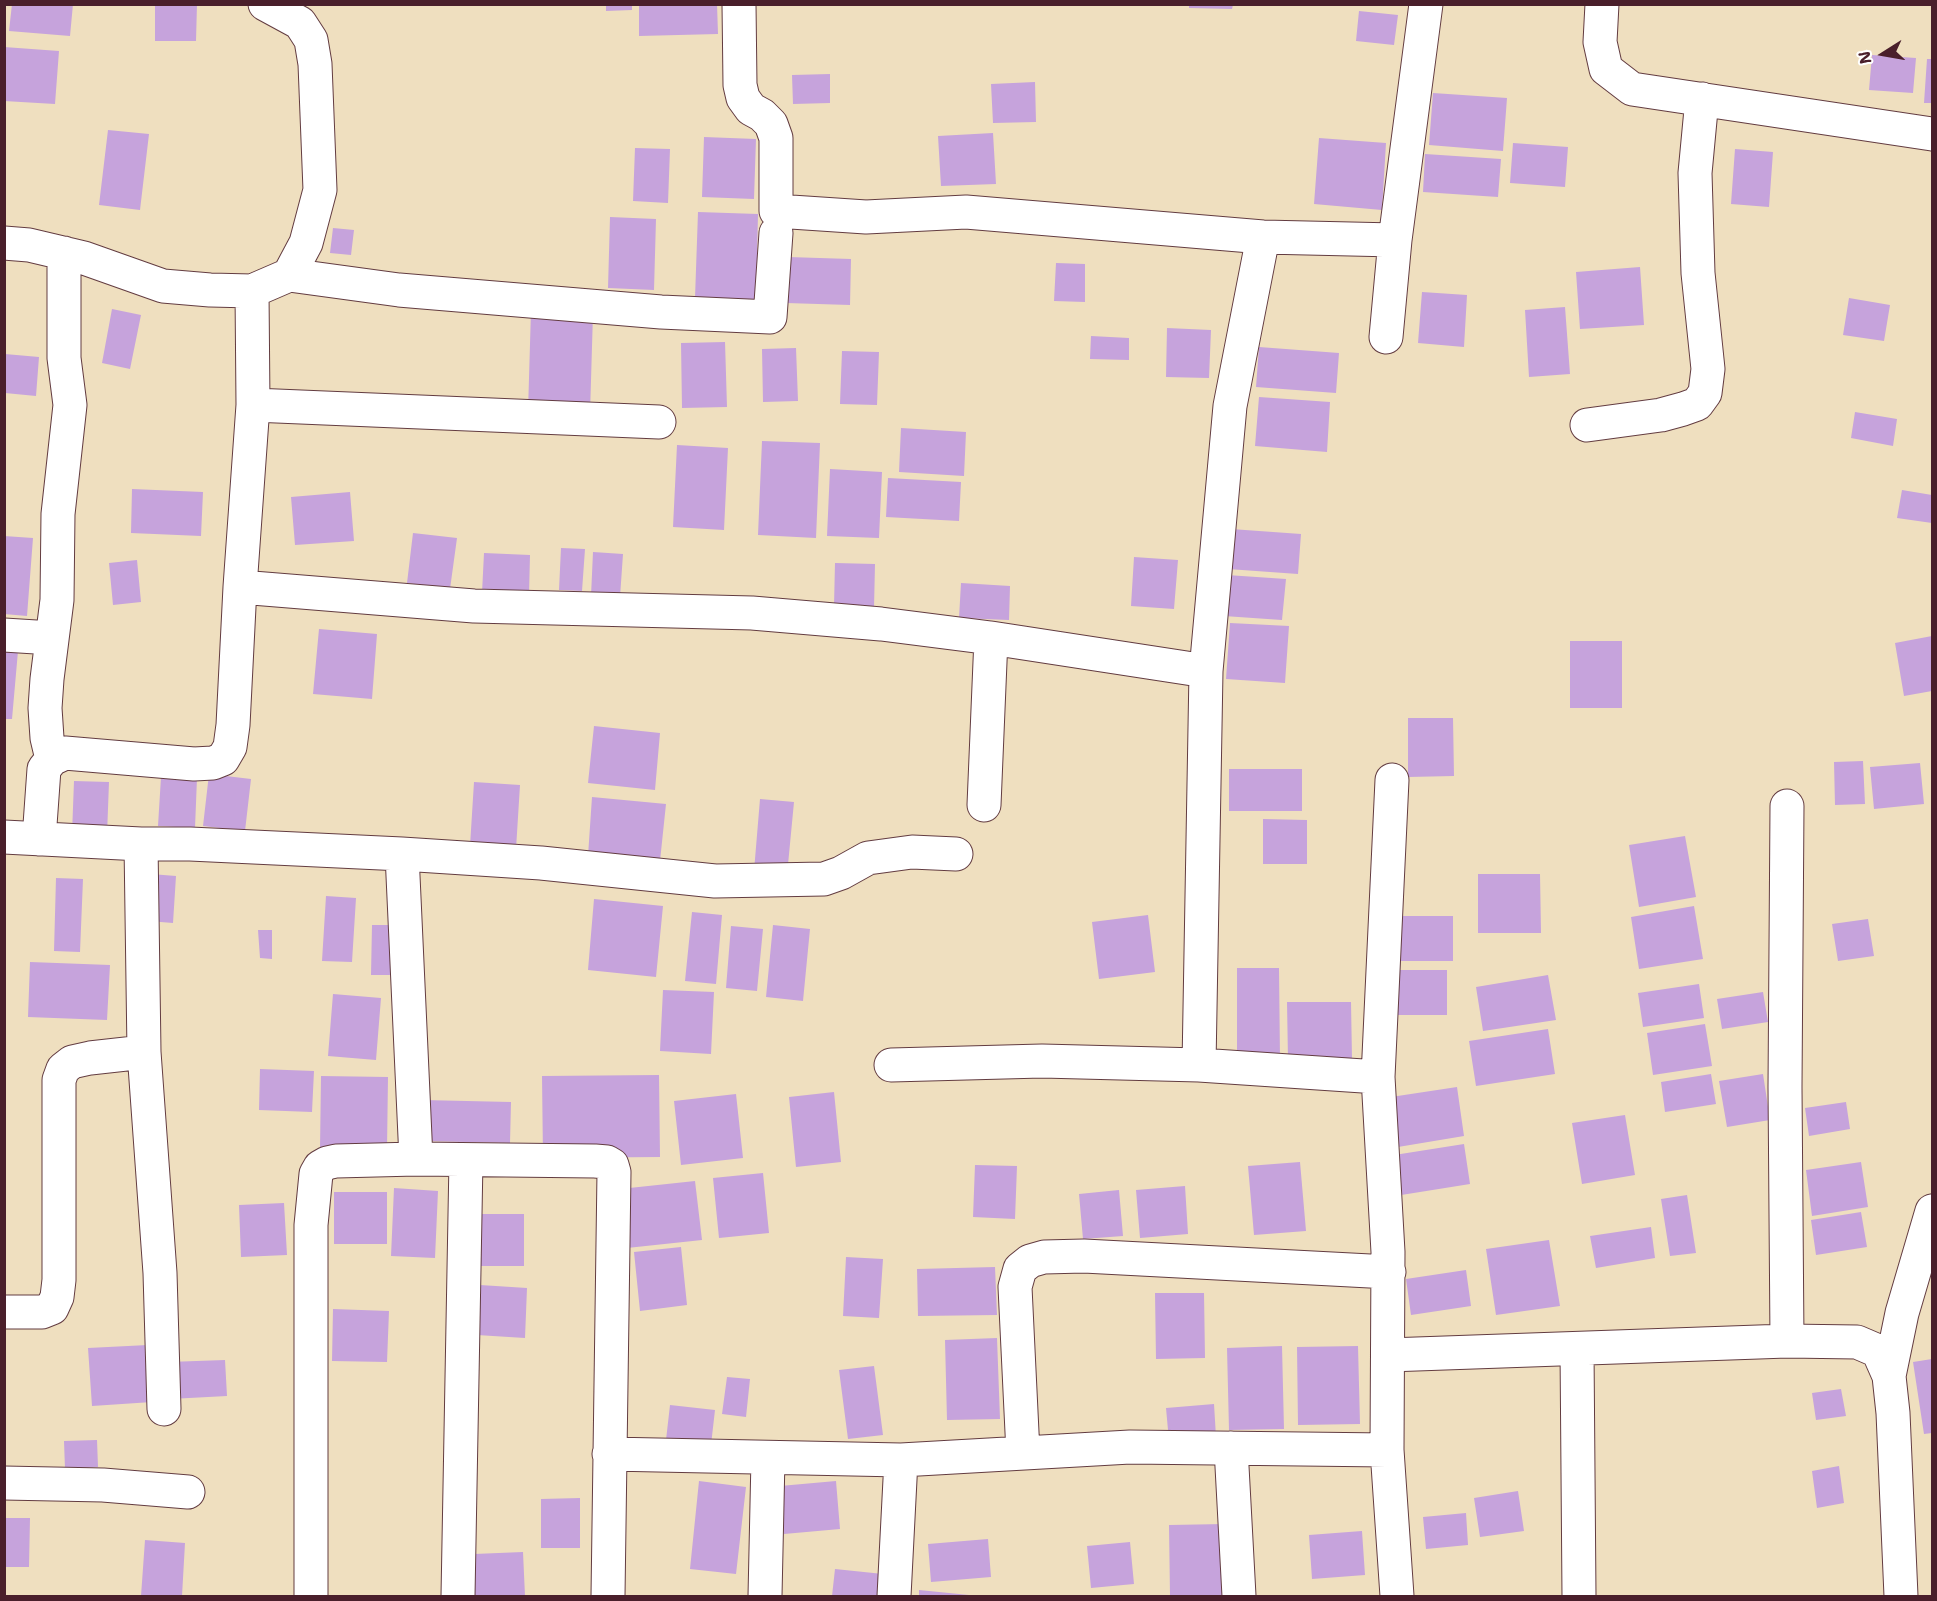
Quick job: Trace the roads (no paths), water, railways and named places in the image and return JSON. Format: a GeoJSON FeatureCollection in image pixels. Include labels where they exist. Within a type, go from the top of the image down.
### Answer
{"type":"FeatureCollection","features":[{"type":"Feature","properties":{"kind":"street"},"geometry":{"type":"LineString","coordinates":[[264,4],[300,23],[311,40],[315,64],[320,190],[306,243],[289,275]]}},
{"type":"Feature","properties":{"kind":"street"},"geometry":{"type":"LineString","coordinates":[[739,4],[740,85],[743,98],[751,109],[771,124],[776,138],[776,211],[866,217],[966,212],[1263,237],[1395,240]]}},
{"type":"Feature","properties":{"kind":"street"},"geometry":{"type":"LineString","coordinates":[[1386,338],[1395,240],[1426,4]]}},
{"type":"Feature","properties":{"kind":"street"},"geometry":{"type":"LineString","coordinates":[[1602,4],[1600,42],[1606,69],[1632,89],[1932,134]]}},
{"type":"Feature","properties":{"kind":"street"},"geometry":{"type":"LineString","coordinates":[[1587,425],[1661,415],[1697,404],[1705,393],[1708,369],[1698,273],[1695,173],[1702,99]]}},
{"type":"Feature","properties":{"kind":"street"},"geometry":{"type":"LineString","coordinates":[[4,243],[29,245],[84,258],[163,286],[252,291],[289,275],[399,290],[661,312],[770,317],[776,232]]}},
{"type":"Feature","properties":{"kind":"street"},"geometry":{"type":"LineString","coordinates":[[1200,1065],[1206,671],[1230,406],[1263,237]]}},
{"type":"Feature","properties":{"kind":"street"},"geometry":{"type":"LineString","coordinates":[[52,759],[47,738],[45,708],[57,600],[58,514],[70,405],[64,358],[64,253]]}},
{"type":"Feature","properties":{"kind":"street"},"geometry":{"type":"LineString","coordinates":[[39,839],[44,769],[52,759],[65,753],[194,764],[213,763],[223,759],[230,747],[254,405],[252,291]]}},
{"type":"Feature","properties":{"kind":"street"},"geometry":{"type":"LineString","coordinates":[[254,405],[659,422]]}},
{"type":"Feature","properties":{"kind":"street"},"geometry":{"type":"LineString","coordinates":[[240,587],[474,606],[752,613],[881,624],[991,638],[1206,671]]}},
{"type":"Feature","properties":{"kind":"street"},"geometry":{"type":"LineString","coordinates":[[4,635],[52,638]]}},
{"type":"Feature","properties":{"kind":"street"},"geometry":{"type":"LineString","coordinates":[[984,805],[991,638]]}},
{"type":"Feature","properties":{"kind":"street"},"geometry":{"type":"LineString","coordinates":[[1392,780],[1378,1077],[1389,1272],[1387,1450],[1397,1596]]}},
{"type":"Feature","properties":{"kind":"street"},"geometry":{"type":"LineString","coordinates":[[1787,806],[1785,1087],[1787,1341]]}},
{"type":"Feature","properties":{"kind":"street"},"geometry":{"type":"LineString","coordinates":[[4,837],[402,854],[541,863],[715,880],[824,879],[841,873],[868,858],[912,852],[956,854]]}},
{"type":"Feature","properties":{"kind":"street"},"geometry":{"type":"LineString","coordinates":[[141,844],[144,1052],[160,1273],[164,1409]]}},
{"type":"Feature","properties":{"kind":"street"},"geometry":{"type":"LineString","coordinates":[[402,854],[417,1159]]}},
{"type":"Feature","properties":{"kind":"street"},"geometry":{"type":"LineString","coordinates":[[4,1312],[42,1312],[52,1308],[57,1298],[59,1280],[58,1080],[63,1069],[72,1062],[90,1058],[144,1052]]}},
{"type":"Feature","properties":{"kind":"street"},"geometry":{"type":"LineString","coordinates":[[891,1065],[1042,1061],[1200,1065],[1378,1077]]}},
{"type":"Feature","properties":{"kind":"street"},"geometry":{"type":"LineString","coordinates":[[311,1596],[311,1225],[316,1174],[320,1167],[336,1161],[417,1159],[595,1161],[607,1162],[612,1166],[614,1180],[608,1596]]}},
{"type":"Feature","properties":{"kind":"street"},"geometry":{"type":"LineString","coordinates":[[458,1596],[466,1160]]}},
{"type":"Feature","properties":{"kind":"street"},"geometry":{"type":"LineString","coordinates":[[1889,1376],[1902,1314],[1932,1211]]}},
{"type":"Feature","properties":{"kind":"street"},"geometry":{"type":"LineString","coordinates":[[1023,1453],[1015,1287],[1020,1269],[1030,1261],[1044,1257],[1084,1256],[1389,1272]]}},
{"type":"Feature","properties":{"kind":"street"},"geometry":{"type":"LineString","coordinates":[[1388,1355],[1787,1341],[1857,1342],[1878,1351],[1889,1376],[1893,1413],[1901,1596]]}},
{"type":"Feature","properties":{"kind":"street"},"geometry":{"type":"LineString","coordinates":[[1577,1348],[1579,1596]]}},
{"type":"Feature","properties":{"kind":"street"},"geometry":{"type":"LineString","coordinates":[[609,1454],[901,1460],[1130,1447],[1387,1450]]}},
{"type":"Feature","properties":{"kind":"street"},"geometry":{"type":"LineString","coordinates":[[1231,1448],[1239,1596]]}},
{"type":"Feature","properties":{"kind":"street"},"geometry":{"type":"LineString","coordinates":[[765,1596],[768,1458]]}},
{"type":"Feature","properties":{"kind":"street"},"geometry":{"type":"LineString","coordinates":[[894,1596],[901,1460]]}},
{"type":"Feature","properties":{"kind":"street"},"geometry":{"type":"LineString","coordinates":[[4,1482],[103,1485],[188,1492]]}}]}
